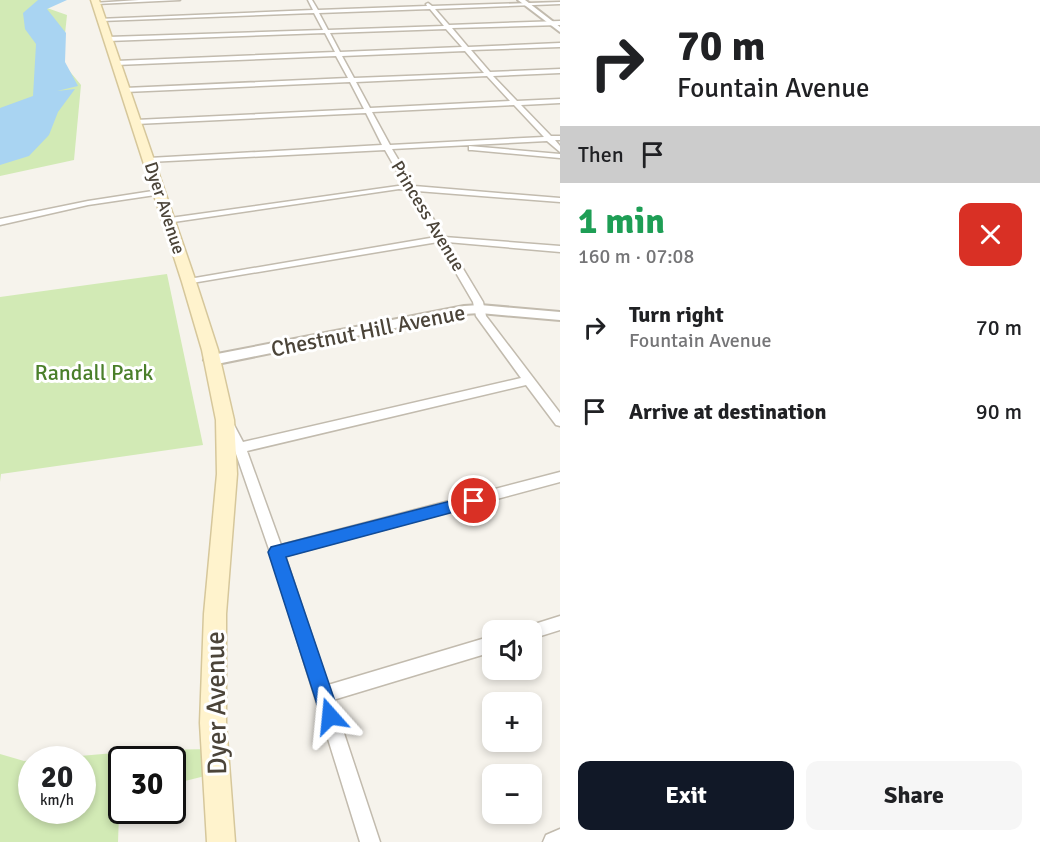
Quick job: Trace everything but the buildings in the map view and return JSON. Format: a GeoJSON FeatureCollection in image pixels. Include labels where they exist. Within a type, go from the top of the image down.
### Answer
{"type":"FeatureCollection","features":[{"type":"Feature","properties":{"kind":"main road","name":"Dyer Avenue"},"geometry":{"type":"LineString","coordinates":[[97,7],[189,282],[212,360],[225,420],[227,474],[215,614],[213,723],[221,842]]}},
{"type":"Feature","properties":{"kind":"street"},"geometry":{"type":"LineString","coordinates":[[97,7],[178,0]]}},
{"type":"Feature","properties":{"kind":"street","name":"Princess Avenue"},"geometry":{"type":"LineString","coordinates":[[310,0],[387,147],[478,302],[481,316],[527,381],[560,422]]}},
{"type":"Feature","properties":{"kind":"street"},"geometry":{"type":"LineString","coordinates":[[423,0],[488,74],[560,150]]}},
{"type":"Feature","properties":{"kind":"street"},"geometry":{"type":"LineString","coordinates":[[97,7],[316,12],[524,2],[560,3]]}},
{"type":"Feature","properties":{"kind":"street"},"geometry":{"type":"LineString","coordinates":[[524,2],[560,30]]}},
{"type":"Feature","properties":{"kind":"street"},"geometry":{"type":"LineString","coordinates":[[108,39],[560,22]]}},
{"type":"Feature","properties":{"kind":"street"},"geometry":{"type":"LineString","coordinates":[[116,63],[560,45]]}},
{"type":"Feature","properties":{"kind":"street"},"geometry":{"type":"LineString","coordinates":[[125,90],[560,71]]}},
{"type":"Feature","properties":{"kind":"street"},"geometry":{"type":"LineString","coordinates":[[136,122],[560,101]]}},
{"type":"Feature","properties":{"kind":"street"},"geometry":{"type":"LineString","coordinates":[[149,160],[560,138]]}},
{"type":"Feature","properties":{"kind":"street"},"geometry":{"type":"LineString","coordinates":[[450,143],[470,148],[560,156]]}},
{"type":"Feature","properties":{"kind":"street"},"geometry":{"type":"LineString","coordinates":[[170,221],[410,187],[420,190],[560,200]]}},
{"type":"Feature","properties":{"kind":"street"},"geometry":{"type":"LineString","coordinates":[[0,222],[88,203],[159,192]]}},
{"type":"Feature","properties":{"kind":"street"},"geometry":{"type":"LineString","coordinates":[[189,282],[441,239],[560,249]]}},
{"type":"Feature","properties":{"kind":"street","name":"Chestnut Hill Avenue"},"geometry":{"type":"LineString","coordinates":[[212,360],[464,309],[560,316]]}},
{"type":"Feature","properties":{"kind":"street"},"geometry":{"type":"LineString","coordinates":[[240,448],[527,381]]}},
{"type":"Feature","properties":{"kind":"street","name":"Dyer Avenue"},"geometry":{"type":"LineString","coordinates":[[225,420],[240,448],[277,552],[370,842]]}},
{"type":"Feature","properties":{"kind":"street"},"geometry":{"type":"LineString","coordinates":[[277,552],[560,477]]}},
{"type":"Feature","properties":{"kind":"street"},"geometry":{"type":"LineString","coordinates":[[542,629],[560,623]]}},
{"type":"Feature","properties":{"kind":"street"},"geometry":{"type":"LineString","coordinates":[[323,695],[482,647]]}},
{"type":"Feature","properties":{"kind":"street"},"geometry":{"type":"LineString","coordinates":[[553,842],[560,839]]}},
{"type":"Feature","properties":{"kind":"green space"},"geometry":{"type":"Polygon","coordinates":[[[0,0],[64,0],[47,8],[67,15],[62,62],[81,85],[74,160],[0,176],[0,0]]]}},
{"type":"Feature","properties":{"kind":"green space","name":"Randall Park"},"geometry":{"type":"Polygon","coordinates":[[[167,274],[203,445],[1,474],[0,482],[0,297],[167,274]]]}},
{"type":"Feature","properties":{"kind":"green space"},"geometry":{"type":"Polygon","coordinates":[[[186,749],[215,749],[217,773],[186,781],[186,749]]]}},
{"type":"Feature","properties":{"kind":"green space"},"geometry":{"type":"Polygon","coordinates":[[[0,754],[18,759],[18,824],[96,824],[96,755],[108,754],[108,824],[119,824],[118,842],[0,842],[0,754]]]}},
{"type":"Feature","properties":{"kind":"water"},"geometry":{"type":"Polygon","coordinates":[[[38,0],[67,0],[47,9],[66,33],[65,62],[78,86],[57,91],[75,89],[58,112],[49,135],[29,156],[0,165],[0,108],[33,96],[36,44],[25,29],[23,13],[38,0]]]}},
{"type":"Feature","properties":{"kind":"route"},"geometry":{"type":"LineString","coordinates":[[330,716],[277,552],[474,501]]}}]}
